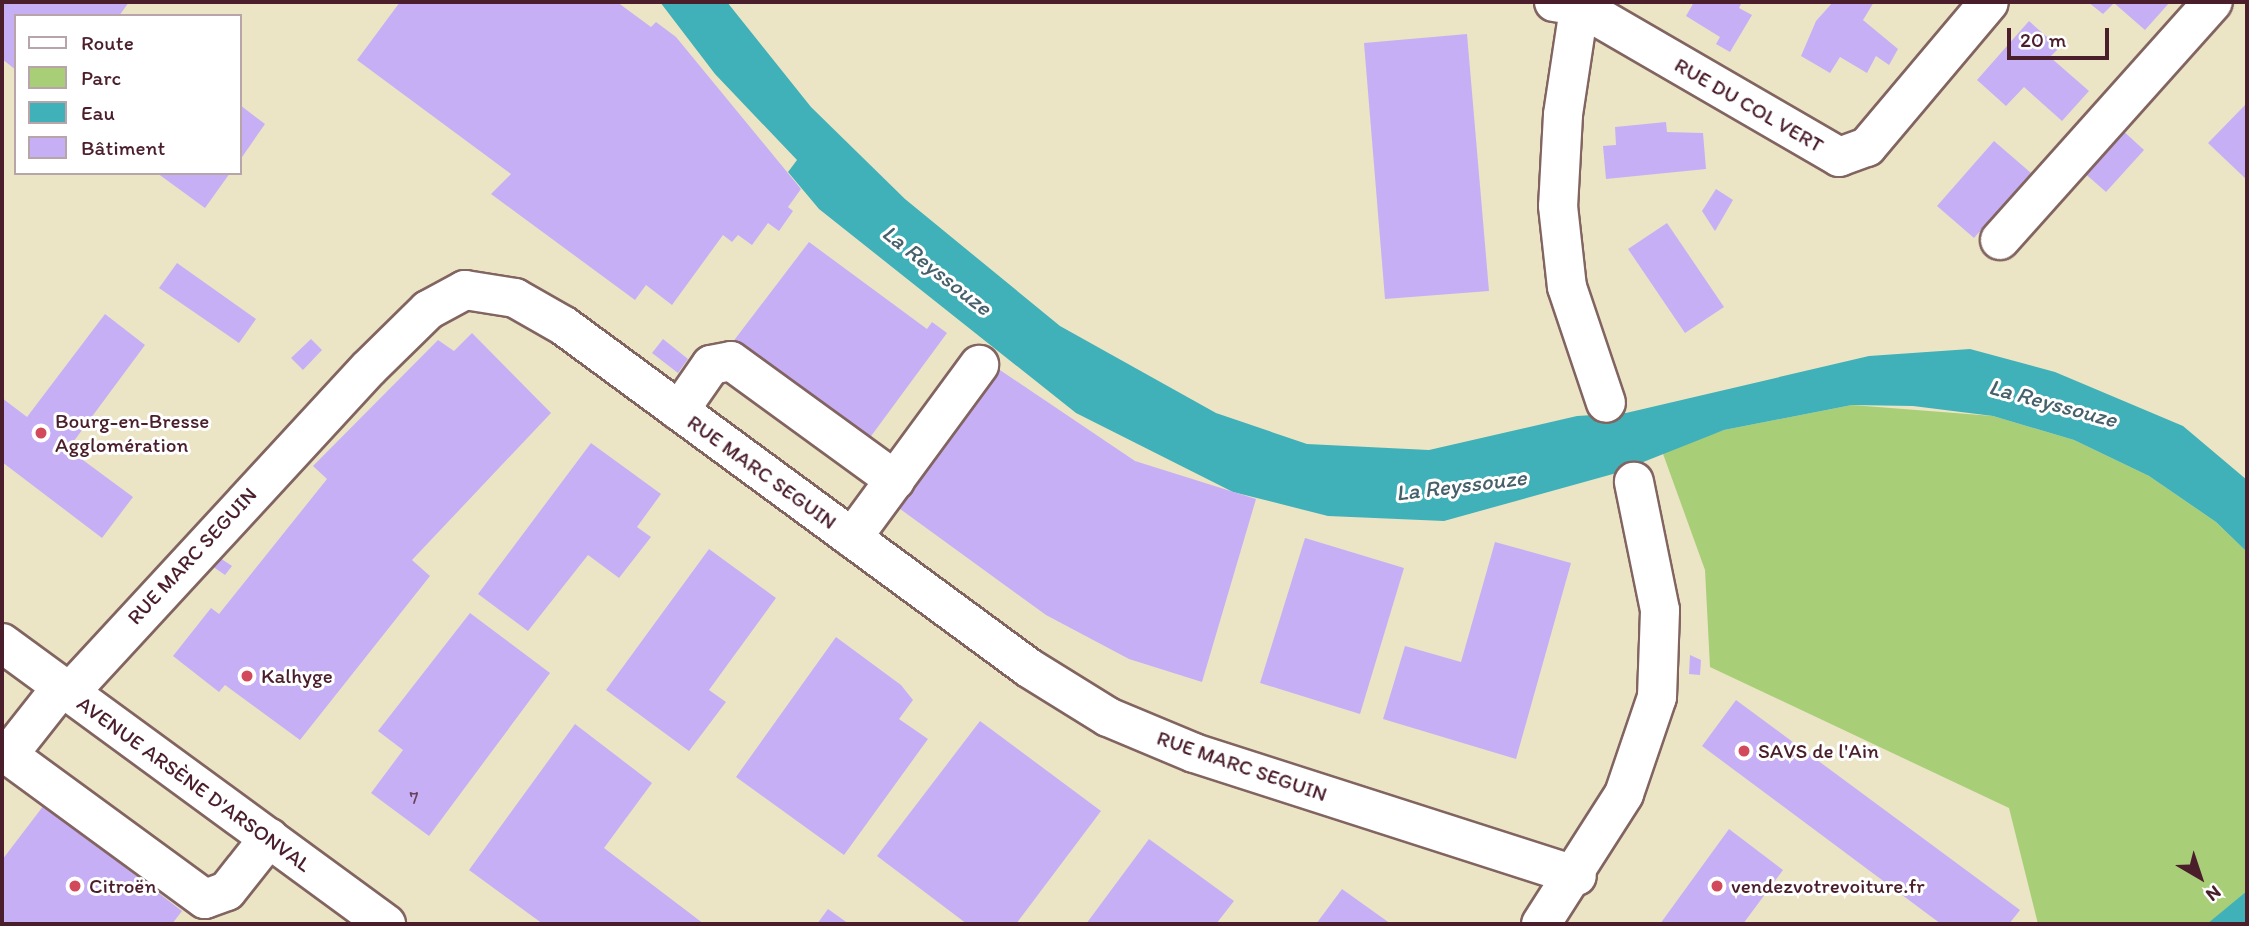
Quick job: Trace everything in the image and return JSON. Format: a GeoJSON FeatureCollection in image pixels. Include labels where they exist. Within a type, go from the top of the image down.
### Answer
{"type":"FeatureCollection","features":[{"type":"Feature","properties":{"kind":"street","name":"RUE DU COL VERT"},"geometry":{"type":"LineString","coordinates":[[1571,3],[1839,157],[1867,146],[1989,2]]}},
{"type":"Feature","properties":{"kind":"street"},"geometry":{"type":"LineString","coordinates":[[2000,240],[2213,2]]}},
{"type":"Feature","properties":{"kind":"street"},"geometry":{"type":"LineString","coordinates":[[1571,3],[1558,206],[1567,287],[1606,402]]}},
{"type":"Feature","properties":{"kind":"street","name":"RUE MARC SEGUIN"},"geometry":{"type":"LineString","coordinates":[[5,753],[369,368],[428,310],[465,290],[515,298],[564,326],[1028,668],[1108,716],[1194,752],[1577,876]]}},
{"type":"Feature","properties":{"kind":"street"},"geometry":{"type":"LineString","coordinates":[[679,411],[711,365],[731,361],[895,480]]}},
{"type":"Feature","properties":{"kind":"street"},"geometry":{"type":"LineString","coordinates":[[852,538],[979,365]]}},
{"type":"Feature","properties":{"kind":"street"},"geometry":{"type":"LineString","coordinates":[[1541,924],[1577,876],[1624,794],[1657,697],[1660,610],[1634,482]]}},
{"type":"Feature","properties":{"kind":"street","name":"AVENUE ARSÈNE D'ARSONVAL"},"geometry":{"type":"LineString","coordinates":[[2,643],[386,924]]}},
{"type":"Feature","properties":{"kind":"street"},"geometry":{"type":"LineString","coordinates":[[5,753],[205,900],[227,891],[269,838]]}},
{"type":"Feature","properties":{"kind":"green space"},"geometry":{"type":"Polygon","coordinates":[[[1852,405],[1993,416],[2074,440],[2149,476],[2216,522],[2247,552],[2247,924],[2038,924],[2009,808],[1710,667],[1705,570],[1662,451],[1724,430],[1852,405]]]}},
{"type":"Feature","properties":{"kind":"water","name":"La Reyssouze"},"geometry":{"type":"Polygon","coordinates":[[[660,2],[727,2],[811,107],[905,199],[1060,326],[1216,413],[1307,444],[1429,450],[1577,416],[1626,413],[1869,356],[1970,349],[2055,372],[2183,426],[2247,480],[2247,552],[2216,522],[2149,476],[2074,440],[1993,416],[1913,406],[1852,405],[1724,430],[1613,474],[1444,521],[1328,516],[1233,492],[1076,413],[819,209],[788,172],[797,160],[715,74],[660,2]]]}},
{"type":"Feature","properties":{"kind":"water"},"geometry":{"type":"Polygon","coordinates":[[[2247,891],[2247,924],[2207,924],[2247,891]]]}},
{"type":"Feature","properties":{"kind":"building"},"geometry":{"type":"Polygon","coordinates":[[[2,2],[129,2],[120,14],[14,14],[14,68],[2,59],[2,2]]]}},
{"type":"Feature","properties":{"kind":"building"},"geometry":{"type":"Polygon","coordinates":[[[400,2],[617,2],[651,27],[656,22],[676,37],[801,189],[788,207],[793,211],[779,231],[768,223],[752,245],[738,235],[732,242],[723,235],[672,305],[646,285],[635,300],[491,194],[511,174],[357,60],[400,2]]]}},
{"type":"Feature","properties":{"kind":"building"},"geometry":{"type":"Polygon","coordinates":[[[1694,2],[1742,2],[1739,8],[1752,15],[1730,52],[1716,44],[1720,37],[1686,16],[1694,2]]]}},
{"type":"Feature","properties":{"kind":"building"},"geometry":{"type":"Polygon","coordinates":[[[1833,2],[1874,2],[1863,20],[1898,49],[1889,65],[1876,56],[1867,73],[1840,57],[1830,73],[1801,56],[1816,21],[1833,2]]]}},
{"type":"Feature","properties":{"kind":"building"},"geometry":{"type":"Polygon","coordinates":[[[2088,2],[2170,2],[2145,30],[2114,3],[2103,14],[2088,2]]]}},
{"type":"Feature","properties":{"kind":"building"},"geometry":{"type":"Polygon","coordinates":[[[2029,21],[2059,48],[2050,57],[2089,91],[2062,121],[2024,87],[2006,106],[1977,80],[2029,21]]]}},
{"type":"Feature","properties":{"kind":"building"},"geometry":{"type":"Polygon","coordinates":[[[1467,34],[1489,291],[1385,299],[1364,43],[1467,34]]]}},
{"type":"Feature","properties":{"kind":"building"},"geometry":{"type":"Polygon","coordinates":[[[2247,103],[2247,180],[2208,143],[2247,103]]]}},
{"type":"Feature","properties":{"kind":"building"},"geometry":{"type":"Polygon","coordinates":[[[242,107],[265,124],[242,157],[242,107]]]}},
{"type":"Feature","properties":{"kind":"building"},"geometry":{"type":"Polygon","coordinates":[[[1666,122],[1667,132],[1703,133],[1706,169],[1606,179],[1603,146],[1616,145],[1615,127],[1666,122]]]}},
{"type":"Feature","properties":{"kind":"building"},"geometry":{"type":"Polygon","coordinates":[[[2120,128],[2144,150],[2106,192],[2081,170],[2120,128]]]}},
{"type":"Feature","properties":{"kind":"building"},"geometry":{"type":"Polygon","coordinates":[[[1994,141],[2031,173],[1974,238],[1937,206],[1994,141]]]}},
{"type":"Feature","properties":{"kind":"building"},"geometry":{"type":"Polygon","coordinates":[[[160,175],[229,175],[205,208],[160,175]]]}},
{"type":"Feature","properties":{"kind":"building"},"geometry":{"type":"Polygon","coordinates":[[[1716,189],[1733,200],[1715,231],[1702,211],[1716,189]]]}},
{"type":"Feature","properties":{"kind":"building"},"geometry":{"type":"Polygon","coordinates":[[[1667,223],[1724,307],[1685,333],[1628,249],[1667,223]]]}},
{"type":"Feature","properties":{"kind":"building"},"geometry":{"type":"Polygon","coordinates":[[[809,242],[927,329],[932,322],[947,333],[866,443],[732,343],[809,242]]]}},
{"type":"Feature","properties":{"kind":"building"},"geometry":{"type":"Polygon","coordinates":[[[177,263],[256,319],[239,343],[159,288],[177,263]]]}},
{"type":"Feature","properties":{"kind":"building","name":"Bourg-en-Bresse Agglomération"},"geometry":{"type":"Polygon","coordinates":[[[105,314],[145,345],[68,449],[133,497],[102,538],[2,462],[2,398],[27,417],[105,314]]]}},
{"type":"Feature","properties":{"kind":"building"},"geometry":{"type":"Polygon","coordinates":[[[472,333],[551,413],[412,560],[430,576],[300,740],[225,685],[219,692],[173,656],[211,608],[219,614],[327,479],[313,466],[438,340],[454,351],[472,333]]]}},
{"type":"Feature","properties":{"kind":"building"},"geometry":{"type":"Polygon","coordinates":[[[311,339],[322,350],[303,370],[291,358],[311,339]]]}},
{"type":"Feature","properties":{"kind":"building"},"geometry":{"type":"Polygon","coordinates":[[[663,339],[688,359],[678,373],[652,353],[663,339]]]}},
{"type":"Feature","properties":{"kind":"building"},"geometry":{"type":"Polygon","coordinates":[[[994,366],[1135,461],[1256,499],[1202,682],[1129,659],[1046,615],[896,506],[994,366]]]}},
{"type":"Feature","properties":{"kind":"building"},"geometry":{"type":"Polygon","coordinates":[[[591,443],[661,494],[637,527],[651,537],[619,578],[588,555],[528,631],[478,594],[591,443]]]}},
{"type":"Feature","properties":{"kind":"building"},"geometry":{"type":"Polygon","coordinates":[[[1305,538],[1404,568],[1360,714],[1260,683],[1305,538]]]}},
{"type":"Feature","properties":{"kind":"building"},"geometry":{"type":"Polygon","coordinates":[[[1495,542],[1571,563],[1516,759],[1383,719],[1405,646],[1461,662],[1495,542]]]}},
{"type":"Feature","properties":{"kind":"building"},"geometry":{"type":"Polygon","coordinates":[[[709,549],[776,598],[709,690],[726,702],[689,751],[606,690],[709,549]]]}},
{"type":"Feature","properties":{"kind":"building"},"geometry":{"type":"Polygon","coordinates":[[[220,558],[232,566],[225,575],[212,566],[220,558]]]}},
{"type":"Feature","properties":{"kind":"building"},"geometry":{"type":"Polygon","coordinates":[[[470,613],[550,673],[429,836],[371,793],[403,750],[378,731],[470,613]]]}},
{"type":"Feature","properties":{"kind":"building"},"geometry":{"type":"Polygon","coordinates":[[[836,637],[901,685],[913,700],[899,719],[928,739],[844,855],[736,777],[836,637]]]}},
{"type":"Feature","properties":{"kind":"building"},"geometry":{"type":"Polygon","coordinates":[[[1690,655],[1701,660],[1700,675],[1689,674],[1690,655]]]}},
{"type":"Feature","properties":{"kind":"building"},"geometry":{"type":"Polygon","coordinates":[[[1736,700],[2020,910],[2009,924],[1941,924],[1702,746],[1736,700]]]}},
{"type":"Feature","properties":{"kind":"building"},"geometry":{"type":"Polygon","coordinates":[[[980,721],[1101,811],[1016,924],[967,924],[877,856],[980,721]]]}},
{"type":"Feature","properties":{"kind":"building"},"geometry":{"type":"Polygon","coordinates":[[[575,724],[652,783],[604,848],[704,924],[543,924],[469,870],[575,724]]]}},
{"type":"Feature","properties":{"kind":"building","name":"Citroën"},"geometry":{"type":"Polygon","coordinates":[[[44,805],[182,911],[172,924],[2,924],[2,860],[44,805]]]}},
{"type":"Feature","properties":{"kind":"building"},"geometry":{"type":"Polygon","coordinates":[[[1729,829],[1783,870],[1743,924],[1660,924],[1729,829]]]}},
{"type":"Feature","properties":{"kind":"building"},"geometry":{"type":"Polygon","coordinates":[[[1149,839],[1234,901],[1216,924],[1086,924],[1149,839]]]}},
{"type":"Feature","properties":{"kind":"building"},"geometry":{"type":"Polygon","coordinates":[[[1342,889],[1391,924],[1316,924],[1342,889]]]}},
{"type":"Feature","properties":{"kind":"building"},"geometry":{"type":"Polygon","coordinates":[[[828,909],[849,924],[817,924],[828,909]]]}},
{"type":"Feature","properties":{"kind":"place","name":"Bourg-en-Bresse Agglomération"},"geometry":{"type":"Point","coordinates":[41,433]}},
{"type":"Feature","properties":{"kind":"place","name":"Kalhyge"},"geometry":{"type":"Point","coordinates":[247,676]}},
{"type":"Feature","properties":{"kind":"place","name":"SAVS de l'Ain"},"geometry":{"type":"Point","coordinates":[1744,751]}},
{"type":"Feature","properties":{"kind":"place","name":"Citroën"},"geometry":{"type":"Point","coordinates":[75,886]}},
{"type":"Feature","properties":{"kind":"place","name":"vendezvotrevoiture.fr"},"geometry":{"type":"Point","coordinates":[1717,886]}}]}
